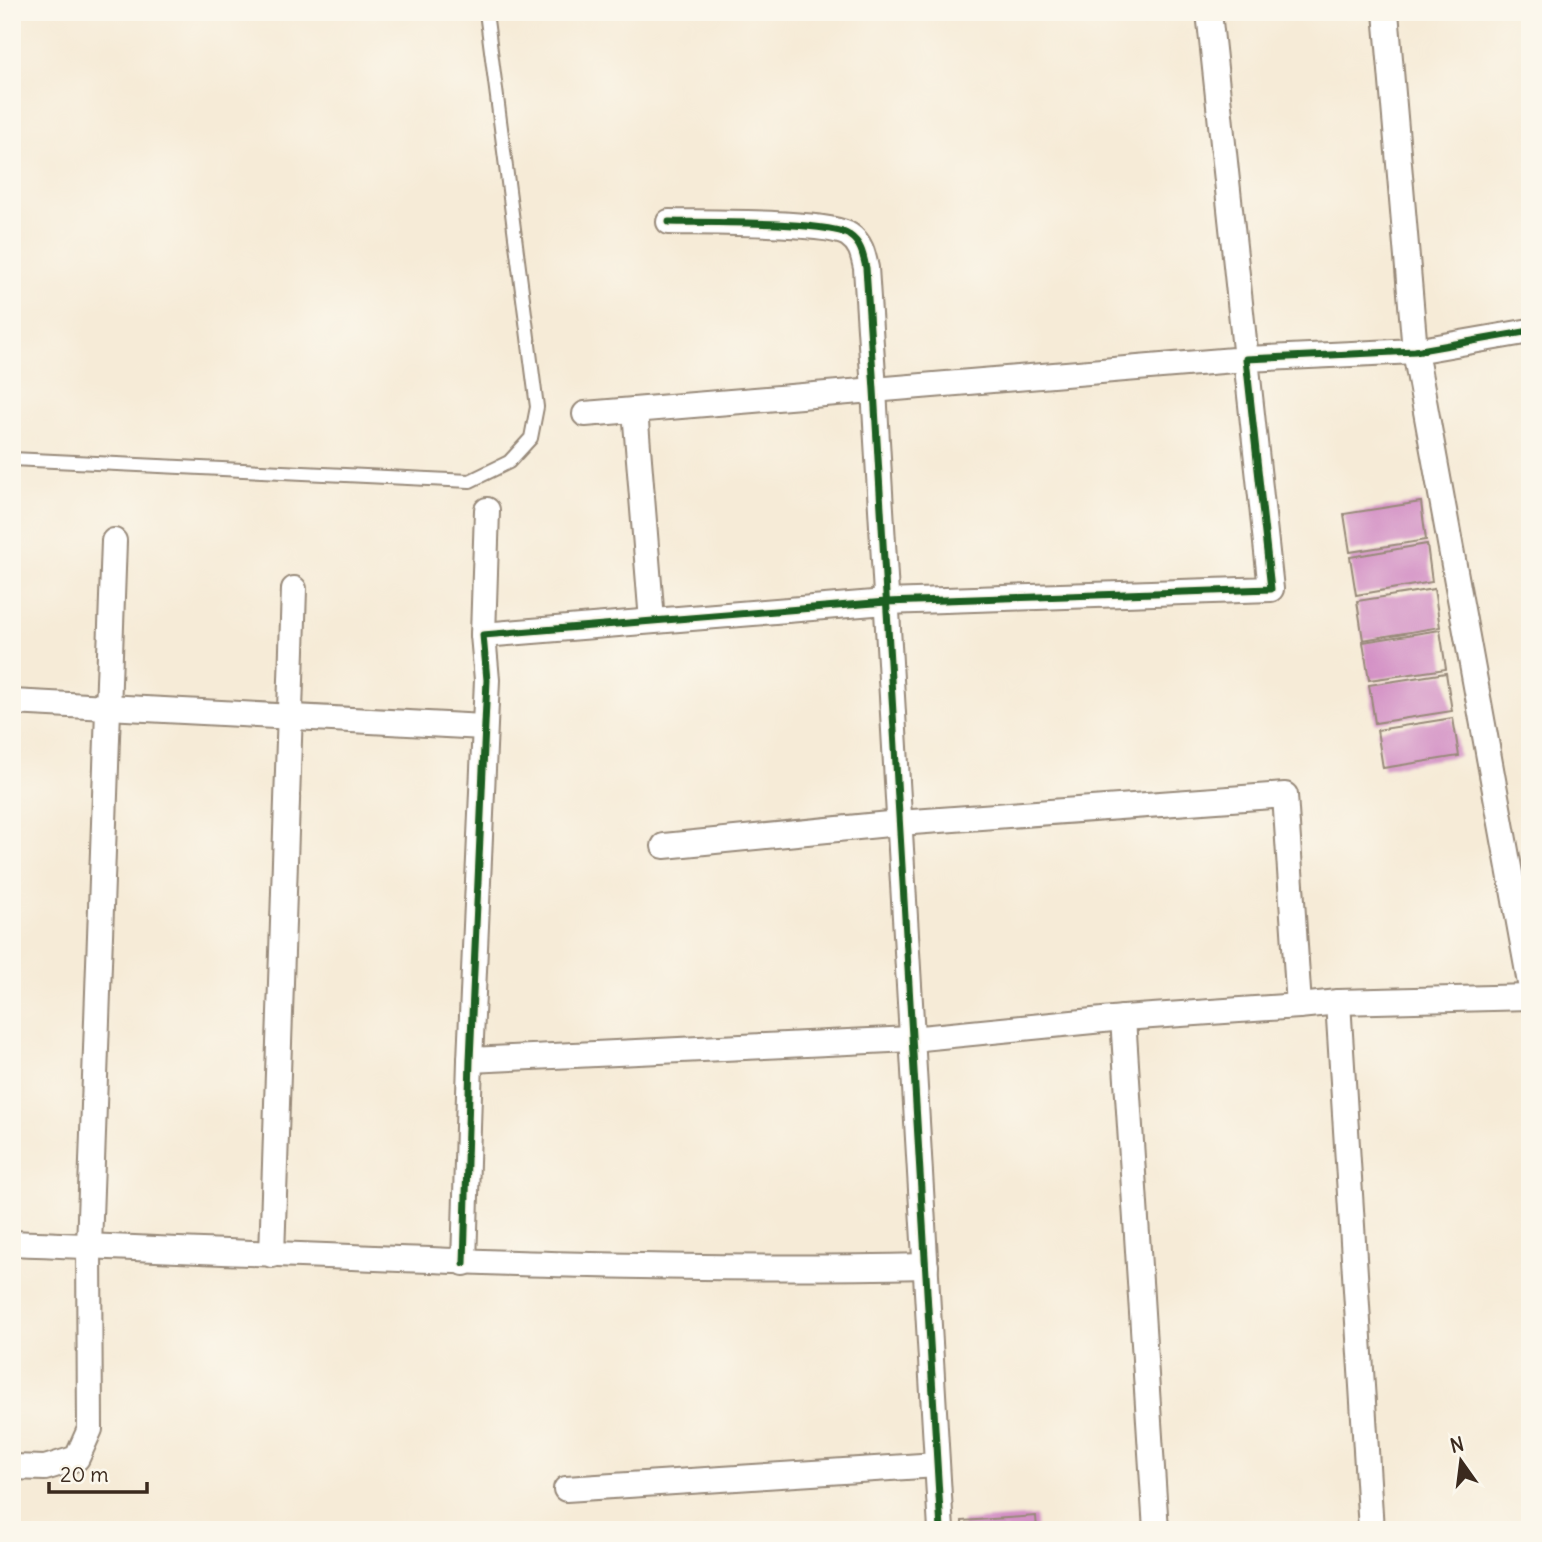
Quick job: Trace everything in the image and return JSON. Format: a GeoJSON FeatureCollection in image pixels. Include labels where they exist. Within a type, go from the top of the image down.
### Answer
{"type":"FeatureCollection","features":[{"type":"Feature","properties":{"kind":"street"},"geometry":{"type":"LineString","coordinates":[[483,635],[886,602],[1270,589],[1209,12]]}},
{"type":"Feature","properties":{"kind":"street"},"geometry":{"type":"LineString","coordinates":[[1386,12],[1415,351],[1530,983]]}},
{"type":"Feature","properties":{"kind":"street"},"geometry":{"type":"LineString","coordinates":[[669,222],[822,227],[848,234],[862,248],[866,268],[874,390],[941,1530]]}},
{"type":"Feature","properties":{"kind":"street"},"geometry":{"type":"LineString","coordinates":[[585,414],[1246,359],[1415,351],[1530,331]]}},
{"type":"Feature","properties":{"kind":"street"},"geometry":{"type":"LineString","coordinates":[[635,410],[652,621]]}},
{"type":"Feature","properties":{"kind":"street"},"geometry":{"type":"LineString","coordinates":[[464,1263],[487,680],[483,635],[487,510]]}},
{"type":"Feature","properties":{"kind":"street"},"geometry":{"type":"LineString","coordinates":[[12,1467],[45,1468],[77,1458],[90,1429],[89,1246],[114,541]]}},
{"type":"Feature","properties":{"kind":"street"},"geometry":{"type":"LineString","coordinates":[[272,1255],[294,589]]}},
{"type":"Feature","properties":{"kind":"street"},"geometry":{"type":"LineString","coordinates":[[12,702],[484,727]]}},
{"type":"Feature","properties":{"kind":"street"},"geometry":{"type":"LineString","coordinates":[[664,846],[899,823],[1284,795],[1299,1006]]}},
{"type":"Feature","properties":{"kind":"street"},"geometry":{"type":"LineString","coordinates":[[470,1060],[911,1038],[1123,1018],[1338,1002],[1530,997]]}},
{"type":"Feature","properties":{"kind":"street"},"geometry":{"type":"LineString","coordinates":[[1338,1002],[1371,1530]]}},
{"type":"Feature","properties":{"kind":"street"},"geometry":{"type":"LineString","coordinates":[[1123,1018],[1156,1530]]}},
{"type":"Feature","properties":{"kind":"street"},"geometry":{"type":"LineString","coordinates":[[12,1243],[464,1263],[797,1269],[926,1266]]}},
{"type":"Feature","properties":{"kind":"street"},"geometry":{"type":"LineString","coordinates":[[566,1489],[937,1465]]}},
{"type":"Feature","properties":{"kind":"lane"},"geometry":{"type":"LineString","coordinates":[[12,459],[470,481],[509,462],[531,438],[537,407],[486,12]]}},
{"type":"Feature","properties":{"kind":"building"},"geometry":{"type":"Polygon","coordinates":[[[1421,502],[1426,540],[1350,552],[1344,514],[1421,502]]]}},
{"type":"Feature","properties":{"kind":"building"},"geometry":{"type":"Polygon","coordinates":[[[1427,544],[1432,582],[1356,595],[1350,557],[1427,544]]]}},
{"type":"Feature","properties":{"kind":"building"},"geometry":{"type":"Polygon","coordinates":[[[1434,589],[1440,627],[1363,640],[1357,601],[1434,589]]]}},
{"type":"Feature","properties":{"kind":"building"},"geometry":{"type":"Polygon","coordinates":[[[1440,630],[1446,669],[1369,680],[1363,642],[1440,630]]]}},
{"type":"Feature","properties":{"kind":"building"},"geometry":{"type":"Polygon","coordinates":[[[1446,673],[1452,711],[1375,723],[1369,685],[1446,673]]]}},
{"type":"Feature","properties":{"kind":"building"},"geometry":{"type":"Polygon","coordinates":[[[1453,718],[1459,756],[1383,768],[1377,730],[1453,718]]]}},
{"type":"Feature","properties":{"kind":"building"},"geometry":{"type":"Polygon","coordinates":[[[1036,1516],[1037,1530],[962,1530],[962,1521],[1036,1516]]]}},
{"type":"Feature","properties":{"kind":"cycle path"},"geometry":{"type":"LineString","coordinates":[[669,222],[792,225],[837,230],[849,235],[859,245],[866,268],[941,1530]]}},
{"type":"Feature","properties":{"kind":"cycle path"},"geometry":{"type":"LineString","coordinates":[[464,1263],[487,680],[483,635],[886,602],[1271,589],[1246,359],[1415,351],[1530,331]]}}]}
